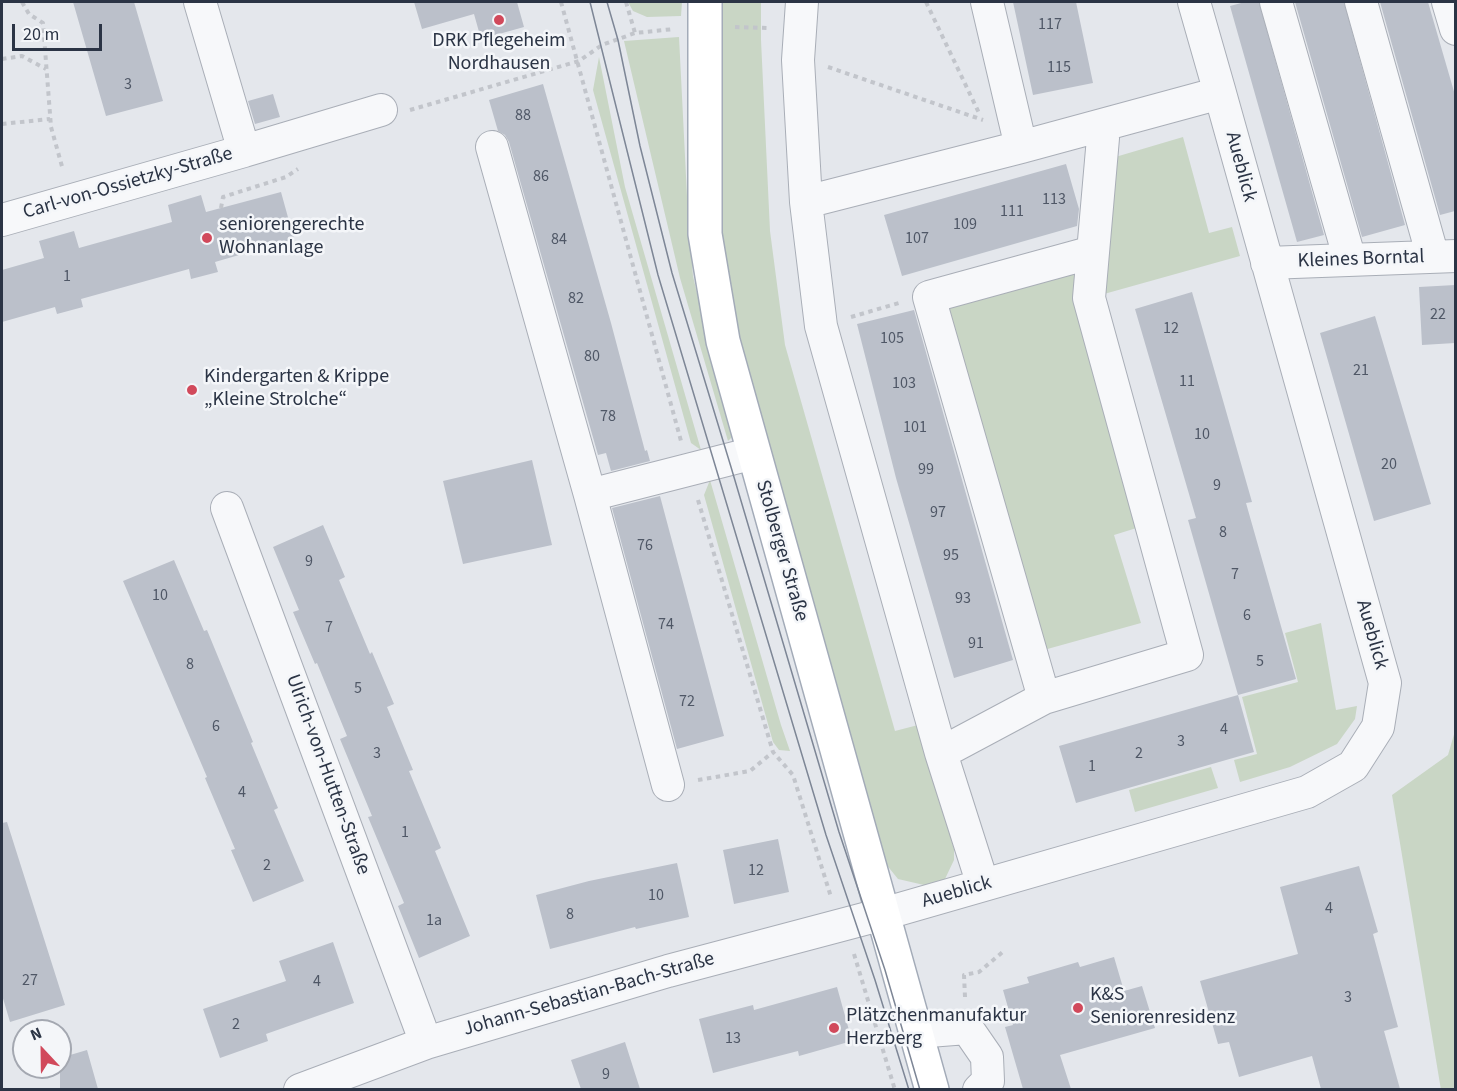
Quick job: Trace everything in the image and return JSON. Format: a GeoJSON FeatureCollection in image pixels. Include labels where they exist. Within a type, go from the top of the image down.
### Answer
{"type":"FeatureCollection","features":[{"type":"Feature","properties":{"kind":"main road","name":"Stolberger Straße"},"geometry":{"type":"LineString","coordinates":[[705,2],[705,234],[723,341],[932,1089]]}},
{"type":"Feature","properties":{"kind":"street","name":"Carl-von-Ossietzky-Straße"},"geometry":{"type":"LineString","coordinates":[[2,220],[244,151],[200,2]]}},
{"type":"Feature","properties":{"kind":"street"},"geometry":{"type":"LineString","coordinates":[[802,2],[798,60],[806,202],[821,326],[941,753],[983,885]]}},
{"type":"Feature","properties":{"kind":"street"},"geometry":{"type":"LineString","coordinates":[[987,2],[1021,147]]}},
{"type":"Feature","properties":{"kind":"street","name":"Aueblick"},"geometry":{"type":"LineString","coordinates":[[883,914],[1307,792],[1353,766],[1378,727],[1385,683],[1194,2]]}},
{"type":"Feature","properties":{"kind":"street"},"geometry":{"type":"LineString","coordinates":[[1276,2],[1350,260]]}},
{"type":"Feature","properties":{"kind":"street"},"geometry":{"type":"LineString","coordinates":[[1361,2],[1444,257]]}},
{"type":"Feature","properties":{"kind":"street"},"geometry":{"type":"LineString","coordinates":[[1448,2],[1455,29]]}},
{"type":"Feature","properties":{"kind":"street"},"geometry":{"type":"LineString","coordinates":[[806,202],[1220,93]]}},
{"type":"Feature","properties":{"kind":"street"},"geometry":{"type":"LineString","coordinates":[[244,151],[381,110]]}},
{"type":"Feature","properties":{"kind":"street"},"geometry":{"type":"LineString","coordinates":[[941,753],[1044,698],[1187,655],[1089,298],[1103,138]]}},
{"type":"Feature","properties":{"kind":"street"},"geometry":{"type":"LineString","coordinates":[[492,147],[590,495],[668,785]]}},
{"type":"Feature","properties":{"kind":"street"},"geometry":{"type":"LineString","coordinates":[[1044,698],[929,297],[1093,252]]}},
{"type":"Feature","properties":{"kind":"street","name":"Kleines Borntal"},"geometry":{"type":"LineString","coordinates":[[1267,263],[1444,257]]}},
{"type":"Feature","properties":{"kind":"street"},"geometry":{"type":"LineString","coordinates":[[590,495],[754,453]]}},
{"type":"Feature","properties":{"kind":"street","name":"Ulrich-von-Hutten-Straße"},"geometry":{"type":"LineString","coordinates":[[227,508],[426,1043]]}},
{"type":"Feature","properties":{"kind":"street","name":"Johann-Sebastian-Bach-Straße"},"geometry":{"type":"LineString","coordinates":[[300,1089],[426,1043],[668,971],[883,914]]}},
{"type":"Feature","properties":{"kind":"street"},"geometry":{"type":"LineString","coordinates":[[916,1032],[967,1028],[987,1057],[988,1081],[979,1089]]}},
{"type":"Feature","properties":{"kind":"path"},"geometry":{"type":"LineString","coordinates":[[22,2],[29,14],[43,23],[50,119],[71,199]]}},
{"type":"Feature","properties":{"kind":"path"},"geometry":{"type":"LineString","coordinates":[[561,2],[690,470],[773,752],[793,775],[840,925],[858,961],[895,1089]]}},
{"type":"Feature","properties":{"kind":"path"},"geometry":{"type":"LineString","coordinates":[[626,2],[635,33]]}},
{"type":"Feature","properties":{"kind":"path"},"geometry":{"type":"LineString","coordinates":[[926,2],[982,119]]}},
{"type":"Feature","properties":{"kind":"path"},"geometry":{"type":"LineString","coordinates":[[2,59],[22,56],[46,70]]}},
{"type":"Feature","properties":{"kind":"path"},"geometry":{"type":"LineString","coordinates":[[798,60],[815,63],[982,119],[1021,147]]}},
{"type":"Feature","properties":{"kind":"path"},"geometry":{"type":"LineString","coordinates":[[381,110],[394,115],[579,62]]}},
{"type":"Feature","properties":{"kind":"path"},"geometry":{"type":"LineString","coordinates":[[2,124],[50,119]]}},
{"type":"Feature","properties":{"kind":"path"},"geometry":{"type":"LineString","coordinates":[[221,208],[223,197],[286,177],[302,166]]}},
{"type":"Feature","properties":{"kind":"path"},"geometry":{"type":"LineString","coordinates":[[848,318],[898,304]]}},
{"type":"Feature","properties":{"kind":"path"},"geometry":{"type":"LineString","coordinates":[[668,785],[750,771],[773,752]]}},
{"type":"Feature","properties":{"kind":"path"},"geometry":{"type":"LineString","coordinates":[[967,1028],[964,975],[979,972],[1005,950]]}},
{"type":"Feature","properties":{"kind":"green space"},"geometry":{"type":"Polygon","coordinates":[[[628,2],[682,2],[681,16],[647,17],[633,11],[628,2]]]}},
{"type":"Feature","properties":{"kind":"green space"},"geometry":{"type":"Polygon","coordinates":[[[722,2],[761,2],[770,231],[785,345],[895,731],[918,725],[954,849],[954,860],[945,879],[924,885],[898,879],[877,853],[773,473],[723,272],[720,206],[722,2]]]}},
{"type":"Feature","properties":{"kind":"green space"},"geometry":{"type":"Polygon","coordinates":[[[679,37],[693,276],[711,355],[734,435],[728,441],[680,278],[624,41],[679,37]]]}},
{"type":"Feature","properties":{"kind":"green space"},"geometry":{"type":"Polygon","coordinates":[[[599,57],[625,187],[701,450],[691,443],[593,90],[599,57]]]}},
{"type":"Feature","properties":{"kind":"green space"},"geometry":{"type":"Polygon","coordinates":[[[1183,137],[1209,233],[1232,227],[1240,256],[1104,294],[1112,158],[1183,137]]]}},
{"type":"Feature","properties":{"kind":"green space"},"geometry":{"type":"Polygon","coordinates":[[[1084,263],[1143,526],[1114,535],[1141,623],[1015,658],[919,310],[1084,263]]]}},
{"type":"Feature","properties":{"kind":"green space"},"geometry":{"type":"Polygon","coordinates":[[[710,480],[790,751],[779,750],[773,742],[704,495],[710,480]]]}},
{"type":"Feature","properties":{"kind":"green space"},"geometry":{"type":"Polygon","coordinates":[[[1321,623],[1336,710],[1357,706],[1355,719],[1337,744],[1290,767],[1240,782],[1234,760],[1257,754],[1242,697],[1298,682],[1285,633],[1321,623]]]}},
{"type":"Feature","properties":{"kind":"green space"},"geometry":{"type":"Polygon","coordinates":[[[1455,731],[1456,1089],[1441,1090],[1392,795],[1448,755],[1455,731]]]}},
{"type":"Feature","properties":{"kind":"green space"},"geometry":{"type":"Polygon","coordinates":[[[1211,767],[1218,788],[1135,812],[1129,790],[1211,767]]]}},
{"type":"Feature","properties":{"kind":"building"},"geometry":{"type":"Polygon","coordinates":[[[73,2],[134,2],[163,101],[106,116],[73,2]]]}},
{"type":"Feature","properties":{"kind":"building","name":"DRK Pflegeheim Nordhausen"},"geometry":{"type":"Polygon","coordinates":[[[414,2],[517,2],[524,27],[481,39],[474,14],[422,29],[414,2]]]}},
{"type":"Feature","properties":{"kind":"building"},"geometry":{"type":"Polygon","coordinates":[[[1013,2],[1076,2],[1093,83],[1033,95],[1013,2]]]}},
{"type":"Feature","properties":{"kind":"building"},"geometry":{"type":"Polygon","coordinates":[[[1245,2],[1259,2],[1324,235],[1297,242],[1230,6],[1245,2]]]}},
{"type":"Feature","properties":{"kind":"building"},"geometry":{"type":"Polygon","coordinates":[[[1295,2],[1344,2],[1405,225],[1362,237],[1295,2]]]}},
{"type":"Feature","properties":{"kind":"building"},"geometry":{"type":"Polygon","coordinates":[[[1380,2],[1428,2],[1455,95],[1455,211],[1440,215],[1380,2]]]}},
{"type":"Feature","properties":{"kind":"building"},"geometry":{"type":"Polygon","coordinates":[[[543,84],[645,451],[647,450],[650,461],[611,471],[606,453],[598,455],[509,142],[505,135],[498,131],[489,100],[543,84]]]}},
{"type":"Feature","properties":{"kind":"building"},"geometry":{"type":"Polygon","coordinates":[[[273,94],[280,117],[255,124],[248,101],[273,94]]]}},
{"type":"Feature","properties":{"kind":"building"},"geometry":{"type":"Polygon","coordinates":[[[1066,164],[1079,209],[1077,226],[902,276],[884,215],[1066,164]]]}},
{"type":"Feature","properties":{"kind":"building"},"geometry":{"type":"Polygon","coordinates":[[[281,192],[294,239],[215,262],[218,272],[191,279],[189,269],[81,299],[83,307],[57,314],[55,307],[2,322],[2,270],[44,258],[39,241],[74,231],[79,248],[172,222],[168,205],[201,195],[206,212],[281,192]]]}},
{"type":"Feature","properties":{"kind":"building"},"geometry":{"type":"Polygon","coordinates":[[[1455,285],[1455,343],[1422,345],[1419,287],[1455,285]]]}},
{"type":"Feature","properties":{"kind":"building"},"geometry":{"type":"Polygon","coordinates":[[[1192,292],[1252,502],[1246,503],[1296,679],[1238,695],[1188,520],[1196,518],[1135,309],[1192,292]]]}},
{"type":"Feature","properties":{"kind":"building"},"geometry":{"type":"Polygon","coordinates":[[[914,310],[1013,660],[954,678],[896,478],[857,324],[914,310]]]}},
{"type":"Feature","properties":{"kind":"building"},"geometry":{"type":"Polygon","coordinates":[[[1375,316],[1431,504],[1374,521],[1320,333],[1375,316]]]}},
{"type":"Feature","properties":{"kind":"building"},"geometry":{"type":"Polygon","coordinates":[[[532,460],[552,545],[463,564],[443,481],[532,460]]]}},
{"type":"Feature","properties":{"kind":"building"},"geometry":{"type":"Polygon","coordinates":[[[660,496],[724,736],[677,749],[612,508],[660,496]]]}},
{"type":"Feature","properties":{"kind":"building"},"geometry":{"type":"Polygon","coordinates":[[[323,525],[345,577],[339,580],[394,704],[387,707],[413,770],[409,771],[441,848],[435,851],[470,936],[419,958],[398,906],[404,903],[368,817],[372,816],[340,739],[347,736],[293,612],[299,610],[273,547],[323,525]]]}},
{"type":"Feature","properties":{"kind":"building"},"geometry":{"type":"Polygon","coordinates":[[[174,560],[204,631],[207,630],[253,742],[251,743],[278,808],[274,810],[304,881],[253,902],[231,850],[235,849],[205,778],[207,777],[123,581],[174,560]]]}},
{"type":"Feature","properties":{"kind":"building"},"geometry":{"type":"Polygon","coordinates":[[[1238,695],[1254,752],[1076,803],[1059,746],[1238,695]]]}},
{"type":"Feature","properties":{"kind":"building"},"geometry":{"type":"Polygon","coordinates":[[[7,822],[65,1005],[20,1019],[12,1019],[10,1022],[2,995],[2,823],[7,822]]]}},
{"type":"Feature","properties":{"kind":"building"},"geometry":{"type":"Polygon","coordinates":[[[778,839],[789,892],[734,904],[723,850],[778,839]]]}},
{"type":"Feature","properties":{"kind":"building"},"geometry":{"type":"Polygon","coordinates":[[[677,863],[689,917],[636,929],[635,927],[550,949],[536,895],[589,881],[677,863]]]}},
{"type":"Feature","properties":{"kind":"building"},"geometry":{"type":"Polygon","coordinates":[[[1359,866],[1378,932],[1373,934],[1398,1027],[1384,1031],[1400,1089],[1321,1089],[1312,1056],[1239,1077],[1229,1042],[1218,1044],[1200,981],[1298,954],[1280,887],[1359,866]]]}},
{"type":"Feature","properties":{"kind":"building"},"geometry":{"type":"Polygon","coordinates":[[[333,942],[354,1003],[266,1034],[268,1041],[220,1058],[203,1009],[286,981],[279,961],[333,942]]]}},
{"type":"Feature","properties":{"kind":"building","name":"K&S Seniorenresidenz"},"geometry":{"type":"Polygon","coordinates":[[[1114,957],[1124,991],[1142,986],[1155,1028],[1060,1055],[1071,1089],[1023,1089],[1005,1027],[1013,1025],[1003,990],[1029,983],[1027,977],[1078,962],[1080,967],[1114,957]]]}},
{"type":"Feature","properties":{"kind":"building"},"geometry":{"type":"Polygon","coordinates":[[[837,987],[852,1041],[799,1056],[798,1051],[713,1073],[699,1019],[753,1005],[754,1010],[837,987]]]}},
{"type":"Feature","properties":{"kind":"building"},"geometry":{"type":"Polygon","coordinates":[[[625,1042],[640,1089],[581,1089],[571,1060],[625,1042]]]}},
{"type":"Feature","properties":{"kind":"building"},"geometry":{"type":"Polygon","coordinates":[[[87,1050],[98,1089],[60,1089],[60,1079],[72,1079],[72,1054],[87,1050]]]}},
{"type":"Feature","properties":{"kind":"tram line"},"geometry":{"type":"LineString","coordinates":[[590,2],[658,275],[826,835],[909,1090]]}},
{"type":"Feature","properties":{"kind":"tram line"},"geometry":{"type":"LineString","coordinates":[[607,2],[618,40],[640,146],[672,273],[839,832],[885,970],[920,1090]]}},
{"type":"Feature","properties":{"kind":"place","name":"DRK Pflegeheim Nordhausen"},"geometry":{"type":"Point","coordinates":[499,20]}},
{"type":"Feature","properties":{"kind":"place","name":"seniorengerechte Wohnanlage"},"geometry":{"type":"Point","coordinates":[207,238]}},
{"type":"Feature","properties":{"kind":"place","name":"Kindergarten & Krippe „Kleine Strolche“"},"geometry":{"type":"Point","coordinates":[192,390]}},
{"type":"Feature","properties":{"kind":"place","name":"K&S Seniorenresidenz"},"geometry":{"type":"Point","coordinates":[1078,1008]}},
{"type":"Feature","properties":{"kind":"place","name":"Plätzchenmanufaktur Herzberg"},"geometry":{"type":"Point","coordinates":[834,1028]}}]}
